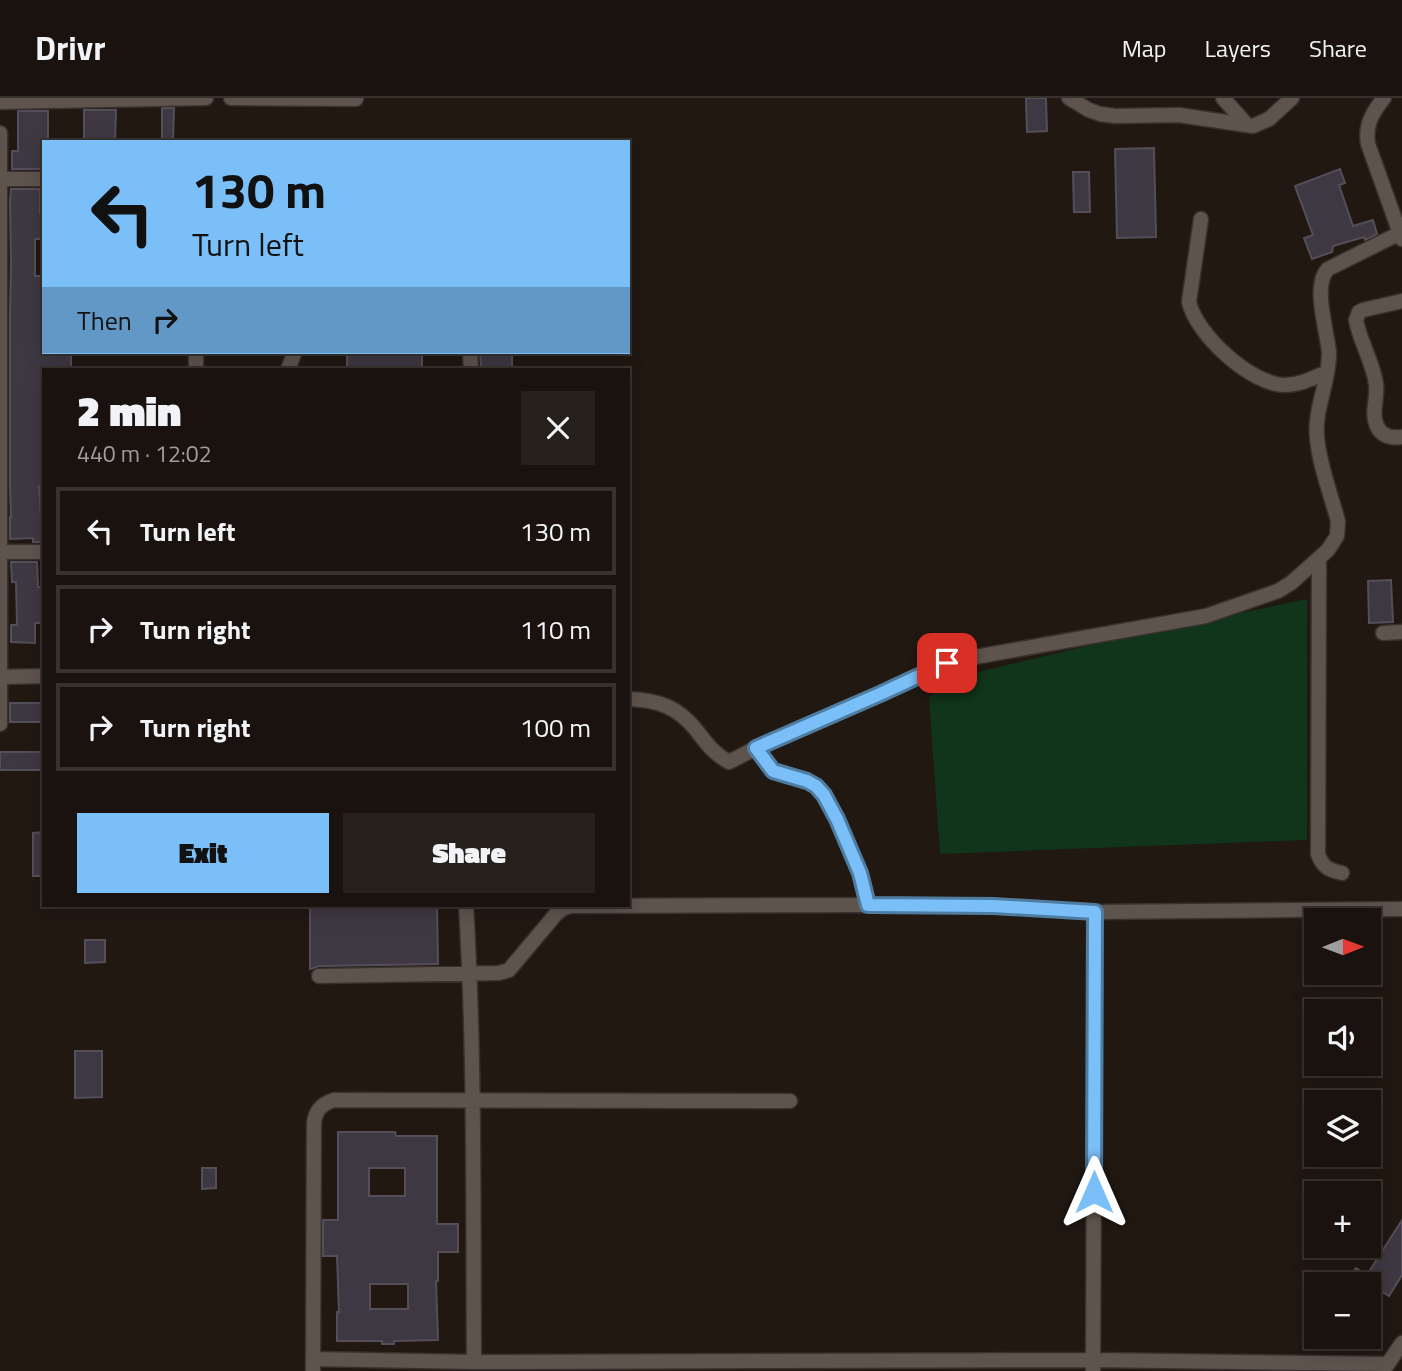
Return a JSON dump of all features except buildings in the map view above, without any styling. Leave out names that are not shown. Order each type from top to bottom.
[{"type":"street","points":[[0,102],[206,98]]},
{"type":"street","points":[[232,98],[356,99]]},
{"type":"street","points":[[1069,98],[1100,114],[1179,115],[1247,125],[1269,119],[1292,98]]},
{"type":"street","points":[[1223,98],[1247,125]]},
{"type":"street","points":[[630,699],[656,702],[681,714],[715,753],[729,762],[947,663],[1206,616],[1278,591],[1292,583],[1333,543],[1338,529],[1317,435],[1318,412],[1329,352],[1321,292],[1324,272],[1401,236],[1368,144],[1367,129],[1371,115],[1384,98]]},
{"type":"street","points":[[0,133],[0,724]]},
{"type":"street","points":[[0,179],[42,179]]},
{"type":"street","points":[[1201,219],[1189,302],[1196,321],[1209,337],[1244,370],[1257,378],[1274,383],[1293,384],[1327,372]]},
{"type":"street","points":[[1402,301],[1363,310],[1359,312],[1356,320],[1376,382],[1374,418],[1377,428],[1388,437],[1402,437]]},
{"type":"street","points":[[1,552],[42,552]]},
{"type":"street","points":[[1319,558],[1318,854],[1329,870],[1342,873]]},
{"type":"street","points":[[1383,633],[1402,632]]},
{"type":"street","points":[[1,677],[42,676]]},
{"type":"street","points":[[756,748],[773,771],[807,781],[824,795],[860,873],[868,905]]},
{"type":"street","points":[[630,906],[993,906],[1095,912],[1402,909]]},
{"type":"street","points":[[466,907],[473,1101],[474,1362]]},
{"type":"street","points":[[319,976],[470,975],[509,970],[562,907]]},
{"type":"street","points":[[1093,1365],[1095,912]]},
{"type":"street","points":[[790,1101],[334,1100],[321,1105],[314,1125],[313,1365],[474,1362],[1385,1368],[1402,1343]]},
{"type":"green space","points":[[1307,599],[1307,840],[940,854],[929,696],[982,671]]},
{"type":"route","points":[[947,663],[756,748],[773,771],[799,777],[816,786],[824,795],[860,873],[868,905],[993,906],[1095,912],[1094,1192]]}]
